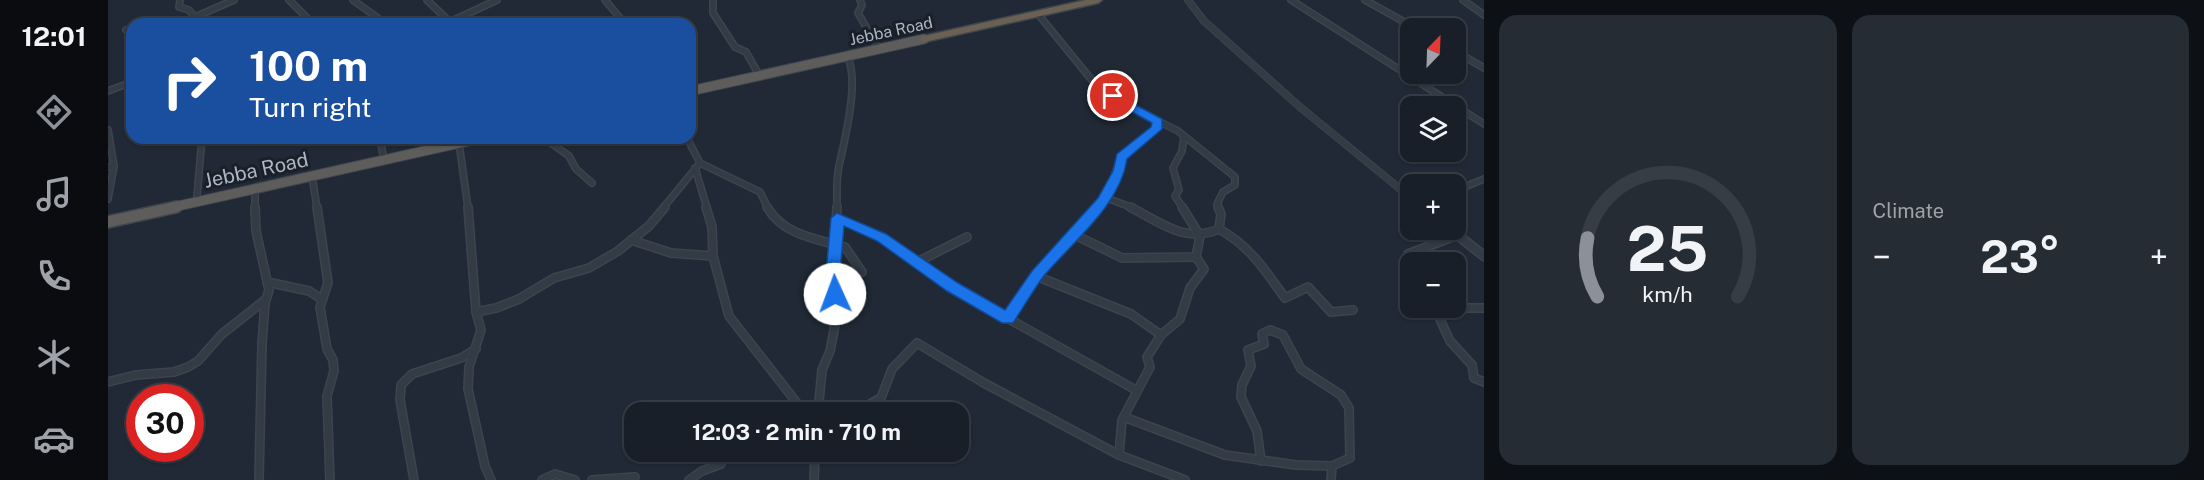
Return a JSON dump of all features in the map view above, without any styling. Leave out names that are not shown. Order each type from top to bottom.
[{"type":"highway","name":"Jebba Road","points":[[696,88],[877,46],[923,38],[1063,0]]},
{"type":"highway","name":"Jebba Road","points":[[696,88],[1098,0]]},
{"type":"highway","name":"Jebba Road","points":[[108,217],[437,144]]},
{"type":"highway","name":"Jebba Road","points":[[108,222],[312,176],[439,144]]},
{"type":"street","points":[[180,0],[179,6],[189,10],[195,17],[234,0]]},
{"type":"street","points":[[289,0],[305,18]]},
{"type":"street","points":[[353,0],[378,18]]},
{"type":"street","points":[[427,0],[444,18]]},
{"type":"street","points":[[459,18],[497,0]]},
{"type":"street","points":[[605,0],[621,18]]},
{"type":"street","points":[[713,0],[713,13],[735,47],[746,52],[758,73]]},
{"type":"street","points":[[860,0],[862,5],[858,13],[877,46]]},
{"type":"street","points":[[1188,0],[1204,21],[1300,107],[1400,189]]},
{"type":"street","points":[[1291,0],[1484,124]]},
{"type":"street","points":[[1365,0],[1400,20]]},
{"type":"street","points":[[1463,0],[1484,15]]},
{"type":"street","points":[[1038,14],[1095,84],[1184,137],[1235,177],[1235,185],[1223,192],[1217,204],[1221,214],[1219,229]]},
{"type":"street","points":[[819,402],[822,370],[831,351],[837,322],[833,273],[839,167],[845,148],[846,124],[854,81],[853,67],[847,56]]},
{"type":"street","points":[[1466,57],[1484,68]]},
{"type":"street","points":[[108,91],[126,84]]},
{"type":"street","points":[[1007,319],[1036,276],[1075,235],[1104,197],[1119,171],[1121,157],[1156,129],[1158,121]]},
{"type":"street","points":[[108,130],[111,166],[108,199]]},
{"type":"street","points":[[1119,455],[1118,437],[1127,400],[1150,367],[1147,357],[1161,335],[1180,319],[1190,288],[1204,269],[1196,256],[1200,236],[1175,195],[1179,190],[1173,168],[1182,151],[1184,137]]},
{"type":"street","points":[[197,196],[201,144]]},
{"type":"street","points":[[381,144],[383,156]]},
{"type":"street","points":[[456,144],[468,208],[476,312],[482,330],[469,366],[468,389],[485,465],[491,480]]},
{"type":"street","points":[[552,144],[569,156],[576,169],[592,183]]},
{"type":"street","points":[[689,144],[698,165],[712,227],[713,256],[729,316],[796,402]]},
{"type":"street","points":[[476,312],[496,308],[519,299],[554,278],[589,268],[631,240],[663,211],[698,165]]},
{"type":"street","points":[[698,165],[760,192],[769,210],[782,226],[799,234],[836,243],[848,250],[862,272]]},
{"type":"street","points":[[312,176],[328,283],[320,298],[327,349],[333,360],[334,371],[327,396],[330,480]]},
{"type":"street","points":[[1466,186],[1484,179]]},
{"type":"street","points":[[255,189],[256,231],[269,290],[266,299],[259,480]]},
{"type":"street","points":[[1104,197],[1122,201],[1168,227],[1200,236],[1219,229],[1240,241],[1255,256],[1285,298],[1308,287],[1332,312],[1353,310]]},
{"type":"street","points":[[837,218],[882,237],[952,287],[1134,389]]},
{"type":"street","points":[[1075,235],[1122,258],[1196,256]]},
{"type":"street","points":[[917,262],[967,237]]},
{"type":"street","points":[[631,240],[644,248],[666,249],[680,255],[713,256]]},
{"type":"street","points":[[1412,252],[1438,240]]},
{"type":"street","points":[[1465,240],[1484,255]]},
{"type":"street","points":[[1036,276],[1131,314],[1161,335]]},
{"type":"street","points":[[267,282],[309,291],[320,298]]},
{"type":"street","points":[[108,382],[136,375],[174,372],[198,362],[222,334],[266,299]]},
{"type":"street","points":[[1466,309],[1482,310],[1484,308]]},
{"type":"street","points":[[1439,318],[1450,341],[1472,365],[1474,378],[1484,382]]},
{"type":"street","points":[[1124,417],[1225,455],[1261,460],[1332,466],[1350,458],[1349,408],[1341,395],[1301,369],[1283,335],[1270,330],[1262,334],[1264,344],[1248,350],[1251,366],[1239,388],[1243,410],[1256,429],[1261,460]]},
{"type":"street","points":[[874,402],[881,398],[892,369],[917,343],[984,383],[1119,455],[1185,480]]},
{"type":"street","points":[[414,480],[406,425],[401,414],[399,394],[403,382],[410,375],[463,358],[477,348]]},
{"type":"street","points":[[814,480],[815,462]]},
{"type":"street","points":[[689,480],[702,471],[721,464]]},
{"type":"street","points":[[1331,480],[1332,466]]},
{"type":"street","points":[[542,480],[555,474],[575,480]]},
{"type":"street","points":[[592,480],[635,477]]},
{"type":"route","points":[[835,294],[833,273],[837,218],[846,224],[882,237],[952,287],[1007,319],[1037,275],[1075,235],[1102,201],[1119,171],[1121,157],[1156,129],[1158,121],[1113,96]]}]
